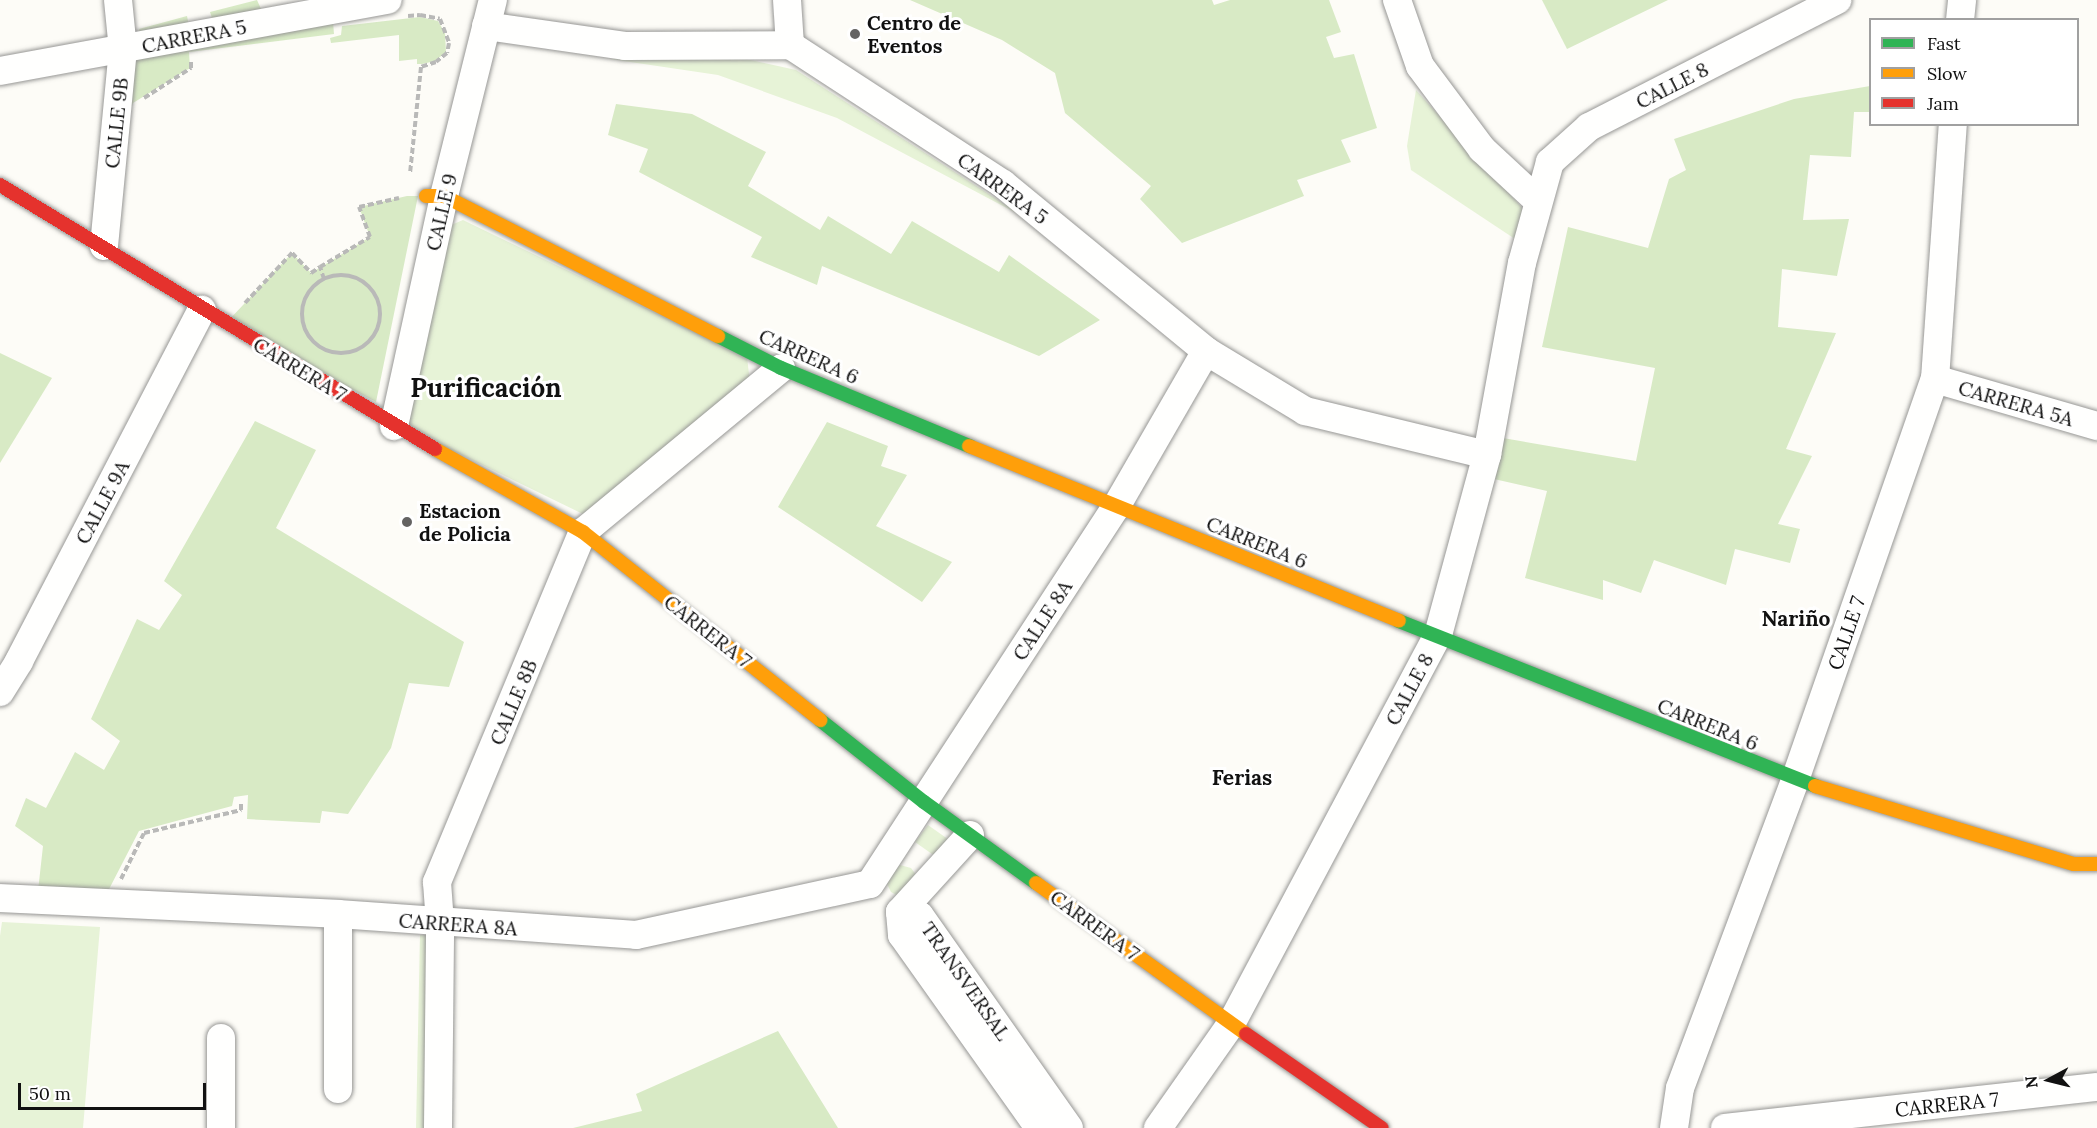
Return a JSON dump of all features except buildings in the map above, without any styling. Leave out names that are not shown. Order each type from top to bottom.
[{"type":"street","name":"CALLE 9B","points":[[104,246],[123,50],[118,0]]},
{"type":"street","points":[[485,9],[625,46],[790,45],[787,0]]},
{"type":"street","points":[[1397,0],[1420,66],[1482,149],[1538,201]]},
{"type":"street","name":"CALLE 8","points":[[1158,1128],[1232,1024],[1438,635],[1487,455],[1522,263],[1550,162],[1589,127],[1838,0]]},
{"type":"street","points":[[1960,18],[1962,0]]},
{"type":"street","name":"CARRERA 5","points":[[0,71],[392,9]]},
{"type":"street","name":"CALLE 9","points":[[387,421],[426,196],[485,9]]},
{"type":"street","name":"CARRERA 5","points":[[790,45],[1003,184],[1206,351],[1305,411],[1487,455]]},
{"type":"street","name":"CALLE 7","points":[[1674,1128],[1680,1088],[1795,780],[1935,380],[1953,126]]},
{"type":"street","name":"CARRERA 7","points":[[0,185],[104,246],[202,310],[387,421],[583,532],[924,802],[1232,1024],[1382,1128]]},
{"type":"street","name":"CARRERA 6","points":[[426,196],[781,368],[1116,507],[1795,780],[2074,864],[2097,864]]},
{"type":"street","name":"CALLE 9A","points":[[0,692],[9,657],[202,310]]},
{"type":"street","name":"CALLE 8A","points":[[870,884],[1116,507],[1206,351]]},
{"type":"street","name":"CALLE 8B","points":[[438,1128],[440,923],[437,882],[583,532],[781,368]]},
{"type":"street","name":"CARRERA 5A","points":[[1935,380],[2097,426]]},
{"type":"street","points":[[870,884],[900,912],[970,835]]},
{"type":"street","name":"CARRERA 8A","points":[[0,898],[338,914],[440,923],[636,935],[870,884]]},
{"type":"street","name":"TRANSVERSAL","points":[[1039,1128],[902,935],[900,912],[920,916],[1069,1128]]},
{"type":"street","points":[[338,914],[338,1089]]},
{"type":"street","points":[[221,1038],[221,1128]]},
{"type":"street","name":"CARRERA 7","points":[[1725,1128],[2097,1088]]},
{"type":"path","points":[[243,305],[292,253],[311,273],[370,237],[359,207],[426,196],[421,67],[436,62],[447,53],[449,43],[440,19],[392,9]]},
{"type":"path","points":[[134,104],[191,69],[191,55]]},
{"type":"path","points":[[320,267],[324,279]]},
{"type":"path","points":[[337,276],[350,277],[362,282],[378,302],[380,315],[374,333],[362,347],[351,352],[326,351],[316,344],[303,323],[306,297],[314,286],[324,279],[337,276]]},
{"type":"path","points":[[108,903],[144,833],[241,810],[241,804]]},
{"type":"green space","points":[[257,0],[261,9],[213,21],[210,12]]},
{"type":"green space","points":[[910,0],[1212,0],[1214,5],[1230,0],[1329,0],[1341,32],[1326,37],[1334,58],[1354,54],[1377,128],[1341,140],[1351,162],[1297,180],[1304,196],[1182,243],[1140,199],[1151,186],[1065,113],[1055,73],[1002,40]]},
{"type":"green space","points":[[1542,0],[1668,0],[1567,49]]},
{"type":"green space","points":[[187,16],[189,26],[141,38],[139,29]]},
{"type":"green space","points":[[420,17],[438,21],[445,33],[446,52],[435,61],[417,64],[417,59],[399,61],[399,35],[331,43],[330,38],[341,35],[342,26]]},
{"type":"green space","points":[[333,22],[334,34],[189,52],[190,68],[133,103],[132,106],[120,105],[125,54]]},
{"type":"green space","points":[[724,54],[796,70],[1031,221],[837,118],[718,75],[610,59]]},
{"type":"green space","points":[[1869,86],[1869,112],[1854,112],[1851,157],[1810,155],[1803,220],[1849,219],[1837,276],[1782,269],[1778,327],[1836,333],[1786,449],[1812,456],[1778,524],[1800,529],[1790,563],[1735,549],[1726,585],[1654,560],[1641,593],[1603,580],[1603,600],[1525,578],[1547,491],[1494,479],[1503,438],[1636,461],[1655,368],[1542,347],[1568,227],[1648,248],[1669,179],[1686,170],[1674,139],[1794,99]]},
{"type":"green space","points":[[1416,90],[1525,211],[1515,239],[1411,170],[1407,146]]},
{"type":"green space","points":[[616,104],[692,114],[766,152],[748,186],[820,230],[828,216],[891,254],[912,221],[999,272],[1009,255],[1100,320],[1039,356],[822,266],[817,285],[751,257],[762,237],[639,172],[648,149],[608,135]]},
{"type":"green space","points":[[407,196],[418,196],[376,402],[227,322],[292,253],[311,273],[370,237],[359,207]]},
{"type":"green space","points":[[463,220],[747,357],[750,383],[589,517],[411,430],[404,409],[444,228]]},
{"type":"green space","points":[[0,353],[52,378],[0,463]]},
{"type":"green space","points":[[255,421],[316,450],[276,528],[464,642],[449,687],[409,683],[391,748],[348,814],[322,811],[320,823],[247,819],[248,795],[234,797],[232,806],[139,831],[106,895],[38,891],[43,846],[15,826],[26,798],[46,808],[75,752],[104,770],[120,741],[91,719],[137,619],[159,630],[182,595],[164,581]]},
{"type":"green space","points":[[827,422],[888,446],[881,466],[907,475],[876,526],[952,562],[922,602],[778,507]]},
{"type":"green space","points":[[928,825],[952,842],[939,859],[915,842]]},
{"type":"green space","points":[[900,865],[911,868],[917,876],[900,897],[891,892],[887,884],[895,867]]},
{"type":"green space","points":[[2,922],[100,927],[83,1128],[0,1128],[0,936]]},
{"type":"green space","points":[[420,935],[430,935],[426,1128],[416,1128]]},
{"type":"green space","points":[[778,1031],[838,1128],[573,1128],[642,1111],[636,1094]]},
{"type":"traffic: fast","points":[[718,336],[781,368],[969,446]]},
{"type":"traffic: fast","points":[[1399,621],[1815,786]]},
{"type":"traffic: fast","points":[[820,720],[924,802],[1036,883]]},
{"type":"traffic: slow","points":[[426,196],[444,196],[718,336]]},
{"type":"traffic: slow","points":[[969,446],[1399,621]]},
{"type":"traffic: slow","points":[[435,449],[583,532],[820,720]]},
{"type":"traffic: slow","points":[[1815,786],[2074,864],[2097,864]]},
{"type":"traffic: slow","points":[[1036,883],[1246,1034]]},
{"type":"traffic: jam","points":[[0,185],[435,449]]},
{"type":"traffic: jam","points":[[1246,1034],[1382,1128]]},
{"type":"place","name":"Centro de Eventos","points":[[855,34]]},
{"type":"place","name":"Estacion de Policia","points":[[407,522]]},
{"type":"district","name":"Purificación","points":[[486,388]]},
{"type":"district","name":"Nariño","points":[[1796,619]]},
{"type":"district","name":"Ferias","points":[[1242,778]]}]
